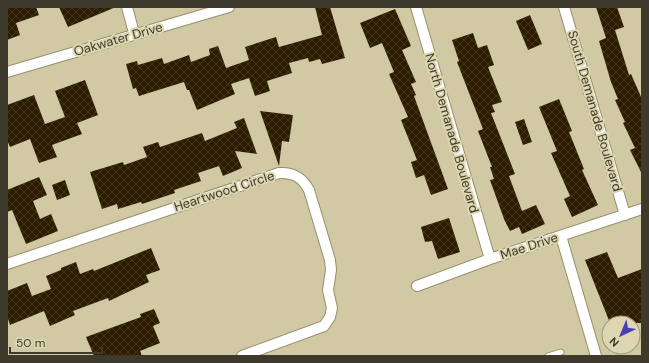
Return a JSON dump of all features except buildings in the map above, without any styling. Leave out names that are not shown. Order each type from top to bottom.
[{"type":"street","points":[[127,7],[134,33]]},
{"type":"street","name":"Oakwater Drive","points":[[7,72],[134,33],[229,7]]},
{"type":"street","name":"North Demanade Boulevard","points":[[416,7],[490,259]]},
{"type":"street","name":"South Demanade Boulevard","points":[[564,7],[625,215]]},
{"type":"street","name":"Heartwood Circle","points":[[7,264],[278,173],[288,172],[297,175],[303,180],[309,190],[330,260],[331,270],[328,290],[332,302],[330,317],[320,329],[242,356]]},
{"type":"street","name":"Mae Drive","points":[[417,286],[490,259],[642,209]]},
{"type":"street","points":[[561,236],[596,356]]},
{"type":"lane","points":[[548,356],[561,352]]}]
